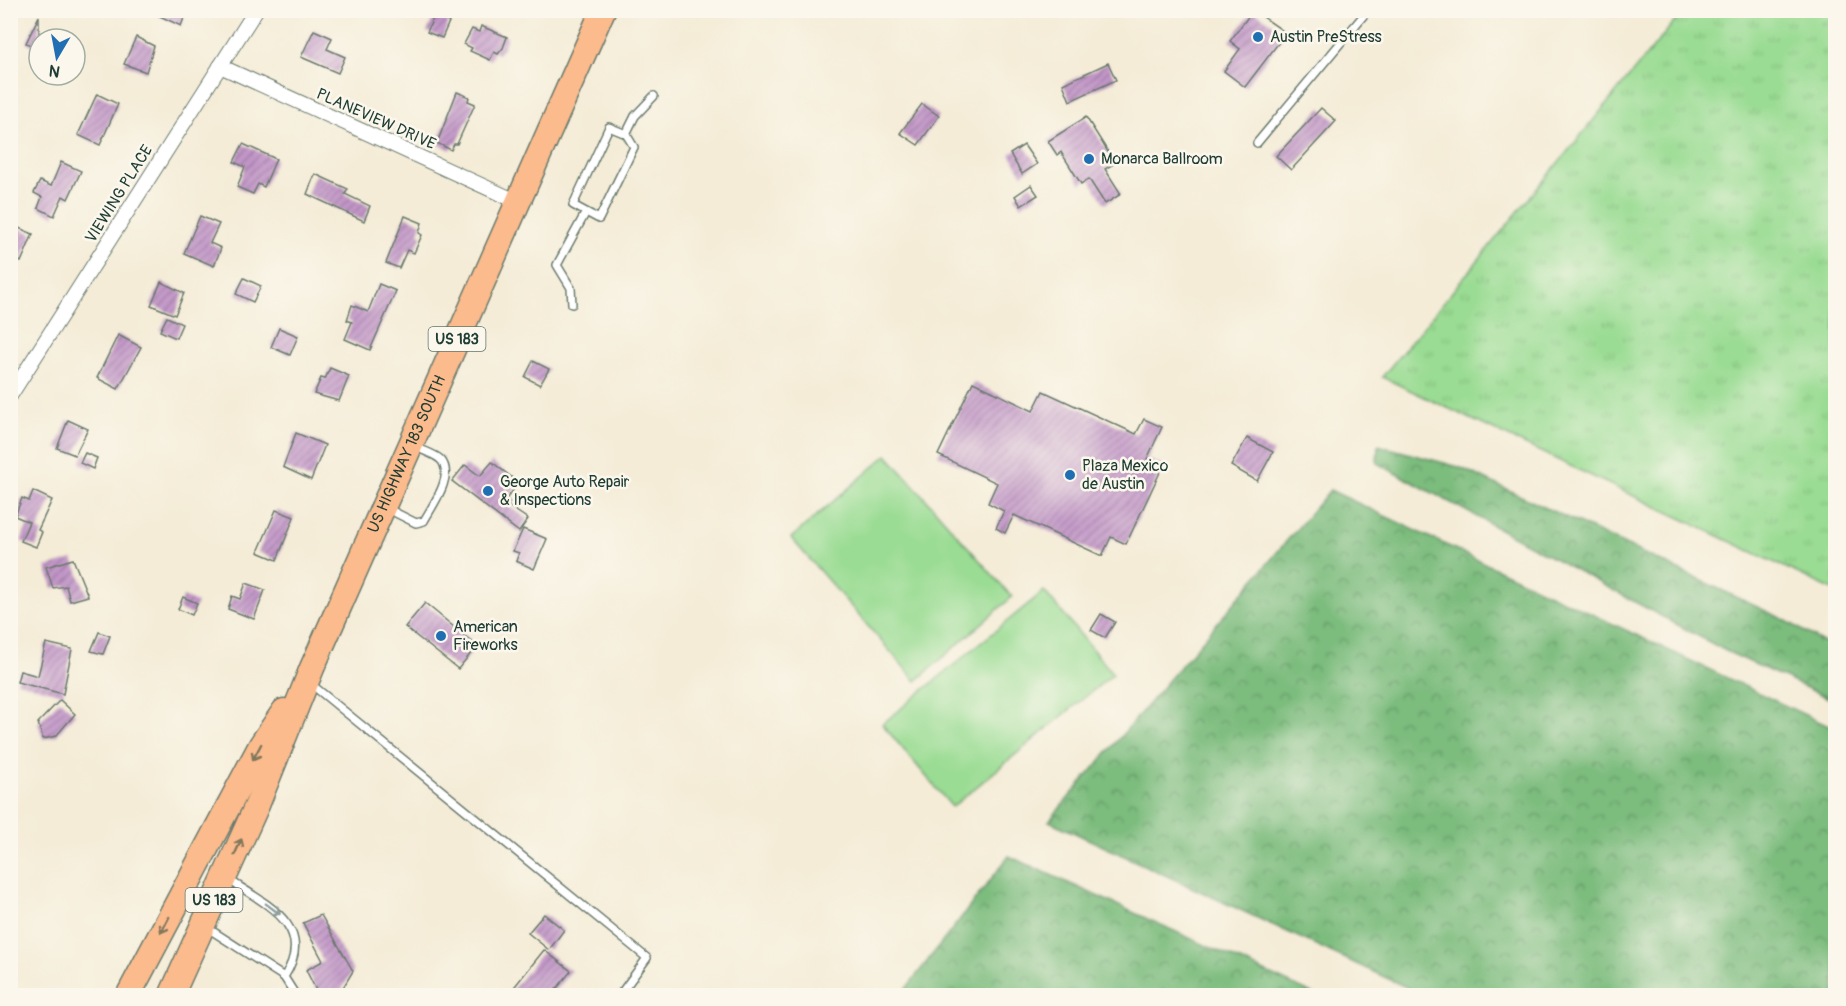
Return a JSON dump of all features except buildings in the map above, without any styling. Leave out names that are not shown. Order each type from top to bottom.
[{"type":"highway","name":"US HIGHWAY 183 SOUTH","points":[[171,996],[257,805],[309,674],[603,10]]},
{"type":"highway","name":"US HIGHWAY 183 SOUTH","points":[[128,996],[261,745],[309,674]]},
{"type":"street","name":"VIEWING PLACE","points":[[10,396],[256,10]]},
{"type":"street","name":"PLANEVIEW DRIVE","points":[[220,66],[518,202]]},
{"type":"lane","points":[[1257,143],[1368,10]]},
{"type":"lane","points":[[626,134],[635,116],[654,96]]},
{"type":"lane","points":[[609,127],[626,134],[634,147],[599,219],[586,212],[573,205],[609,127]]},
{"type":"lane","points":[[572,304],[571,288],[557,265],[586,212]]},
{"type":"lane","points":[[383,507],[416,523],[424,521],[446,479],[446,468],[440,459],[411,444]]},
{"type":"lane","points":[[309,674],[646,958],[619,996]]},
{"type":"lane","points":[[225,877],[278,912],[286,921],[296,948],[293,963],[284,977]]},
{"type":"lane","points":[[203,925],[284,977],[296,996]]},
{"type":"green space","points":[[1684,10],[1835,11],[1835,591],[1382,377]]},
{"type":"green space","points":[[1378,445],[1459,467],[1783,619],[1835,649],[1835,701],[1726,651],[1377,463]]},
{"type":"green space","points":[[887,455],[1012,597],[916,681],[791,538]]},
{"type":"green space","points":[[1330,490],[1835,729],[1835,995],[1423,995],[1049,821]]},
{"type":"green space","points":[[1044,591],[1113,674],[952,807],[882,724]]},
{"type":"green space","points":[[1009,856],[1315,995],[901,995]]},
{"type":"place","name":"Austin PreStress","points":[[1258,37]]},
{"type":"place","name":"Monarca Ballroom","points":[[1089,159]]},
{"type":"place","name":"Plaza Mexico de Austin","points":[[1070,475]]},
{"type":"place","name":"George Auto Repair & Inspections","points":[[488,491]]},
{"type":"place","name":"American Fireworks","points":[[441,636]]}]
